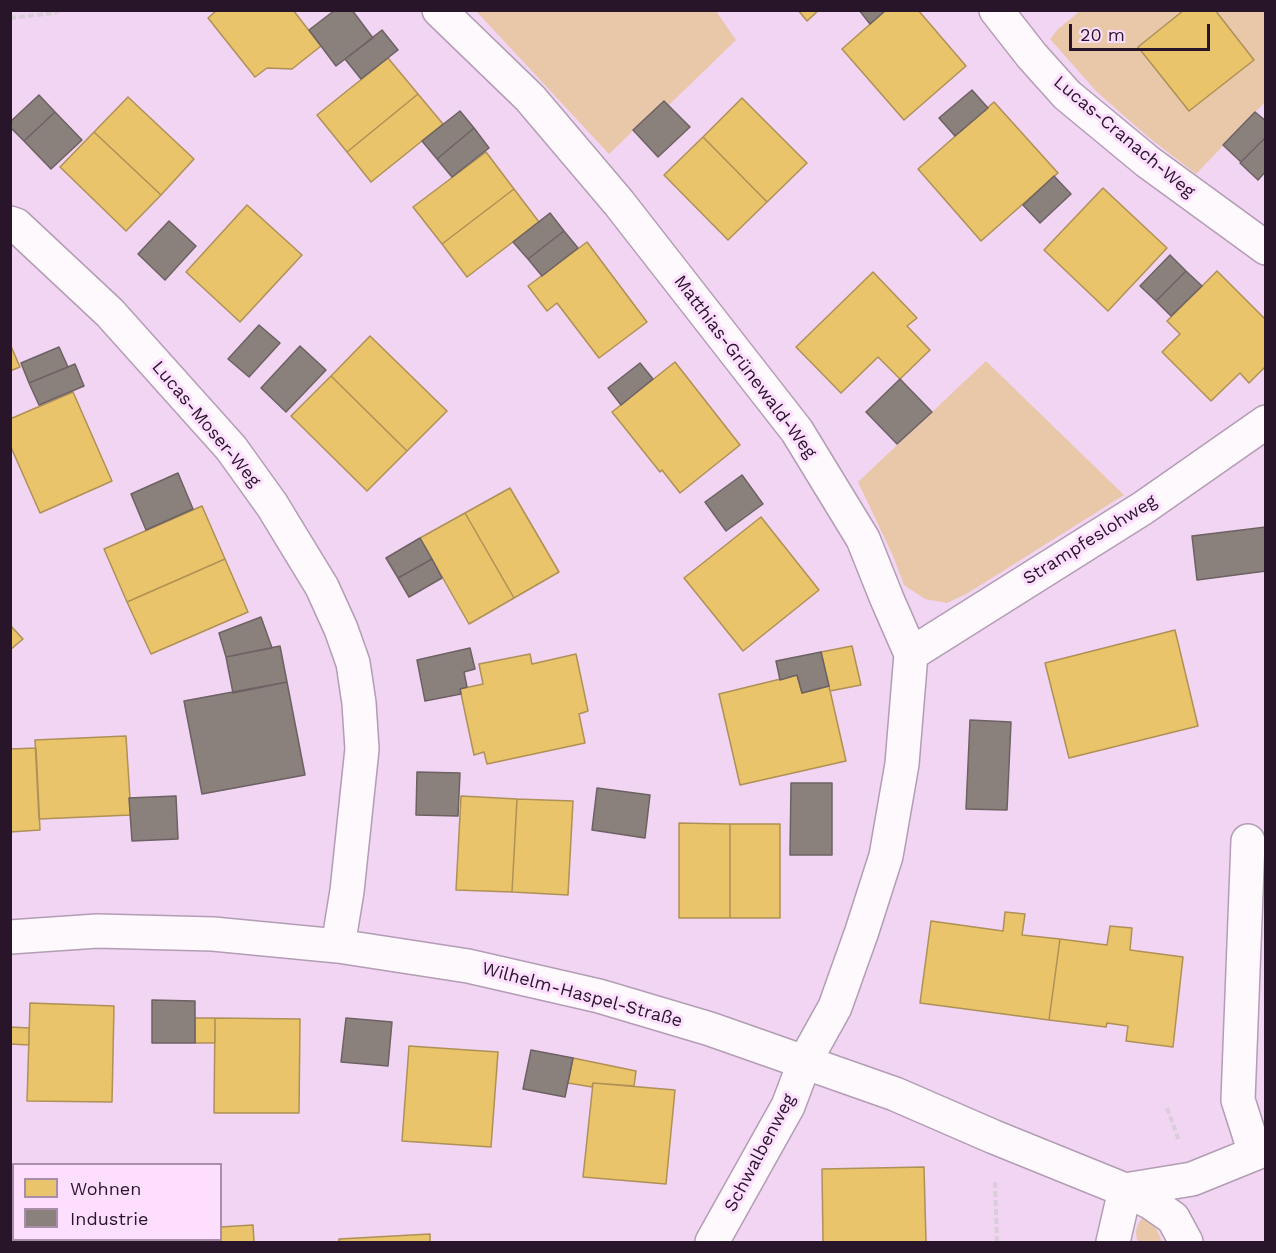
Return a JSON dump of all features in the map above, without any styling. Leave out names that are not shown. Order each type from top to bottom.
[{"type":"street","name":"Matthias-Grünewald-Weg","points":[[439,10],[530,98],[619,202],[797,431],[863,539],[886,600],[911,654],[902,764],[886,855],[835,1007],[805,1061]]},
{"type":"street","name":"Lucas-Cranach-Weg","points":[[996,10],[1032,56],[1067,95],[1148,162],[1266,248]]},
{"type":"street","name":"Lucas-Moser-Weg","points":[[10,223],[16,225],[110,313],[231,448],[273,505],[322,587],[353,663],[359,703],[362,749],[347,891],[338,946]]},
{"type":"street","name":"Strampfeslohweg","points":[[911,654],[1143,508],[1266,422]]},
{"type":"street","points":[[1113,1242],[1125,1190],[1192,1179],[1261,1151],[1238,1100],[1248,841]]},
{"type":"street","name":"Wilhelm-Haspel-Straße","points":[[10,937],[97,931],[213,934],[338,946],[468,966],[599,996],[710,1029],[895,1094],[1125,1190],[1150,1202],[1173,1218],[1186,1242]]},
{"type":"street","name":"Schwalbenweg","points":[[712,1242],[788,1106],[805,1061]]},
{"type":"path","points":[[10,18],[55,13],[60,10]]},
{"type":"path","points":[[994,1137],[997,1242]]},
{"type":"shaded area","points":[[476,11],[716,11],[736,40],[669,105],[664,101],[609,154]]},
{"type":"shaded area","points":[[1080,11],[1265,11],[1265,102],[1196,174],[1147,136],[1097,92],[1050,39],[1058,29]]},
{"type":"shaded area","points":[[986,361],[1124,495],[968,593],[947,603],[925,599],[904,585],[858,482]]},
{"type":"shaded area","points":[[1144,1216],[1153,1224],[1162,1242],[1138,1242],[1136,1229]]},
{"type":"building: Wohnen","points":[[217,10],[293,10],[321,46],[292,69],[267,68],[255,77],[208,18]]},
{"type":"building: Wohnen","points":[[798,10],[819,10],[807,21]]},
{"type":"building: Wohnen","points":[[886,10],[918,10],[966,66],[904,120],[842,49]]},
{"type":"building: Wohnen","points":[[1184,10],[1215,10],[1254,60],[1189,111],[1138,47]]},
{"type":"building: Wohnen","points":[[388,58],[418,94],[347,152],[317,115]]},
{"type":"building: Wohnen","points":[[418,94],[443,124],[371,182],[347,152]]},
{"type":"building: Wohnen","points":[[128,97],[194,159],[161,195],[94,132]]},
{"type":"building: Wohnen","points":[[742,98],[807,163],[767,202],[703,137]]},
{"type":"building: Wohnen","points":[[994,102],[1058,173],[981,241],[918,169]]},
{"type":"building: Wohnen","points":[[94,132],[161,195],[126,231],[60,167]]},
{"type":"building: Wohnen","points":[[703,137],[767,202],[728,240],[664,175]]},
{"type":"building: Wohnen","points":[[486,152],[514,189],[442,244],[413,207]]},
{"type":"building: Wohnen","points":[[1103,188],[1167,248],[1108,311],[1044,250]]},
{"type":"building: Wohnen","points":[[514,189],[539,222],[467,277],[442,244]]},
{"type":"building: Wohnen","points":[[247,205],[302,255],[240,322],[186,272]]},
{"type":"building: Wohnen","points":[[587,242],[647,322],[599,358],[557,303],[547,311],[528,286]]},
{"type":"building: Wohnen","points":[[1217,271],[1266,320],[1266,366],[1249,383],[1240,373],[1211,401],[1162,352],[1180,334],[1167,321]]},
{"type":"building: Wohnen","points":[[873,272],[917,318],[907,326],[930,350],[900,379],[878,357],[841,393],[796,347]]},
{"type":"building: Wohnen","points":[[370,336],[447,411],[407,451],[331,376]]},
{"type":"building: Wohnen","points":[[10,344],[20,367],[10,371]]},
{"type":"building: Wohnen","points":[[675,362],[740,445],[680,493],[662,470],[660,472],[612,412]]},
{"type":"building: Wohnen","points":[[331,376],[407,451],[367,491],[291,416]]},
{"type":"building: Wohnen","points":[[73,392],[112,481],[40,513],[10,445],[10,419]]},
{"type":"building: Wohnen","points":[[510,488],[559,572],[514,598],[465,513]]},
{"type":"building: Wohnen","points":[[202,506],[225,559],[127,602],[104,549]]},
{"type":"building: Wohnen","points":[[465,513],[514,598],[469,624],[420,538]]},
{"type":"building: Wohnen","points":[[761,517],[819,590],[743,651],[684,578]]},
{"type":"building: Wohnen","points":[[225,559],[248,612],[151,654],[127,602]]},
{"type":"building: Wohnen","points":[[10,625],[23,639],[10,650]]},
{"type":"building: Wohnen","points":[[1175,630],[1198,726],[1069,758],[1045,663]]},
{"type":"building: Wohnen","points":[[852,646],[861,685],[830,691],[821,652]]},
{"type":"building: Wohnen","points":[[530,654],[532,664],[576,654],[588,711],[579,714],[585,743],[487,764],[484,752],[474,755],[460,689],[483,684],[479,664]]},
{"type":"building: Wohnen","points":[[797,675],[802,693],[829,686],[846,761],[740,785],[719,694]]},
{"type":"building: Wohnen","points":[[126,736],[131,815],[39,819],[35,740]]},
{"type":"building: Wohnen","points":[[36,748],[40,830],[10,832],[10,749]]},
{"type":"building: Wohnen","points":[[461,796],[517,799],[512,892],[456,890]]},
{"type":"building: Wohnen","points":[[517,799],[573,801],[568,895],[512,892]]},
{"type":"building: Wohnen","points":[[679,823],[730,824],[730,918],[679,918]]},
{"type":"building: Wohnen","points":[[730,824],[780,824],[780,918],[730,918]]},
{"type":"building: Wohnen","points":[[1005,912],[1025,914],[1022,935],[1060,939],[1049,1020],[920,1003],[931,921],[1003,931]]},
{"type":"building: Wohnen","points":[[1110,926],[1132,928],[1130,950],[1183,957],[1173,1047],[1126,1041],[1128,1026],[1107,1023],[1106,1027],[1049,1020],[1060,939],[1107,945]]},
{"type":"building: Wohnen","points":[[30,1003],[114,1006],[112,1102],[27,1101]]},
{"type":"building: Wohnen","points":[[195,1018],[215,1018],[215,1043],[195,1043]]},
{"type":"building: Wohnen","points":[[215,1018],[300,1019],[299,1113],[214,1113]]},
{"type":"building: Wohnen","points":[[10,1027],[29,1028],[29,1045],[10,1044]]},
{"type":"building: Wohnen","points":[[409,1046],[498,1052],[491,1147],[402,1141]]},
{"type":"building: Wohnen","points":[[573,1058],[636,1071],[634,1086],[593,1083],[592,1087],[568,1083]]},
{"type":"building: Wohnen","points":[[593,1083],[675,1090],[666,1184],[583,1177]]},
{"type":"building: Wohnen","points":[[924,1167],[926,1242],[823,1242],[822,1169]]},
{"type":"building: Wohnen","points":[[253,1225],[254,1242],[157,1242],[222,1241],[222,1227]]},
{"type":"building: Wohnen","points":[[10,1232],[12,1232],[12,1241],[73,1242],[10,1242]]},
{"type":"building: Wohnen","points":[[430,1234],[430,1242],[339,1242],[339,1239]]},
{"type":"building: Industrie","points":[[335,10],[352,10],[373,38],[336,66],[309,30]]},
{"type":"building: Industrie","points":[[859,10],[886,10],[870,24]]},
{"type":"building: Industrie","points":[[382,30],[398,50],[361,79],[345,59]]},
{"type":"building: Industrie","points":[[972,90],[988,108],[955,136],[939,118]]},
{"type":"building: Industrie","points":[[39,95],[55,112],[24,141],[10,127],[10,122]]},
{"type":"building: Industrie","points":[[664,101],[690,127],[658,157],[633,130]]},
{"type":"building: Industrie","points":[[460,111],[474,128],[437,159],[422,141]]},
{"type":"building: Industrie","points":[[55,112],[82,140],[51,169],[24,141]]},
{"type":"building: Industrie","points":[[1255,112],[1266,121],[1266,137],[1241,162],[1223,145]]},
{"type":"building: Industrie","points":[[474,128],[489,148],[452,177],[437,159]]},
{"type":"building: Industrie","points":[[1266,137],[1266,171],[1258,180],[1240,163]]},
{"type":"building: Industrie","points":[[1054,176],[1071,194],[1040,223],[1023,205]]},
{"type":"building: Industrie","points":[[550,213],[564,231],[528,259],[513,242]]},
{"type":"building: Industrie","points":[[169,221],[196,246],[165,280],[138,254]]},
{"type":"building: Industrie","points":[[564,231],[578,248],[542,276],[528,259]]},
{"type":"building: Industrie","points":[[1170,255],[1186,271],[1156,301],[1140,286]]},
{"type":"building: Industrie","points":[[1186,271],[1202,286],[1171,316],[1156,301]]},
{"type":"building: Industrie","points":[[259,325],[280,343],[249,377],[228,359]]},
{"type":"building: Industrie","points":[[300,346],[326,370],[286,412],[261,388]]},
{"type":"building: Industrie","points":[[59,347],[68,367],[29,383],[21,363]]},
{"type":"building: Industrie","points":[[640,363],[653,379],[621,405],[608,388]]},
{"type":"building: Industrie","points":[[75,364],[84,386],[39,405],[29,383]]},
{"type":"building: Industrie","points":[[900,379],[932,412],[897,444],[866,412]]},
{"type":"building: Industrie","points":[[178,473],[193,509],[146,530],[131,494]]},
{"type":"building: Industrie","points":[[742,475],[763,504],[726,531],[705,502]]},
{"type":"building: Industrie","points":[[1266,527],[1266,571],[1197,580],[1192,536]]},
{"type":"building: Industrie","points":[[420,538],[432,559],[398,578],[386,558]]},
{"type":"building: Industrie","points":[[432,559],[442,578],[409,597],[398,578]]},
{"type":"building: Industrie","points":[[261,617],[272,648],[226,657],[219,633]]},
{"type":"building: Industrie","points":[[280,646],[287,682],[233,693],[226,657]]},
{"type":"building: Industrie","points":[[470,648],[475,669],[464,672],[467,687],[460,689],[461,694],[425,701],[417,660]]},
{"type":"building: Industrie","points":[[821,652],[829,686],[802,693],[797,675],[780,680],[776,661]]},
{"type":"building: Industrie","points":[[287,682],[305,775],[202,794],[184,701]]},
{"type":"building: Industrie","points":[[970,720],[1011,722],[1007,810],[966,809]]},
{"type":"building: Industrie","points":[[417,772],[460,773],[458,816],[416,815]]},
{"type":"building: Industrie","points":[[791,783],[832,783],[832,855],[790,855]]},
{"type":"building: Industrie","points":[[597,788],[650,795],[645,838],[592,830]]},
{"type":"building: Industrie","points":[[176,796],[178,839],[132,841],[129,798]]},
{"type":"building: Industrie","points":[[152,1000],[195,1001],[195,1043],[152,1043]]},
{"type":"building: Industrie","points":[[346,1018],[392,1022],[388,1066],[341,1062]]},
{"type":"building: Industrie","points":[[531,1050],[573,1058],[565,1097],[523,1089]]}]
